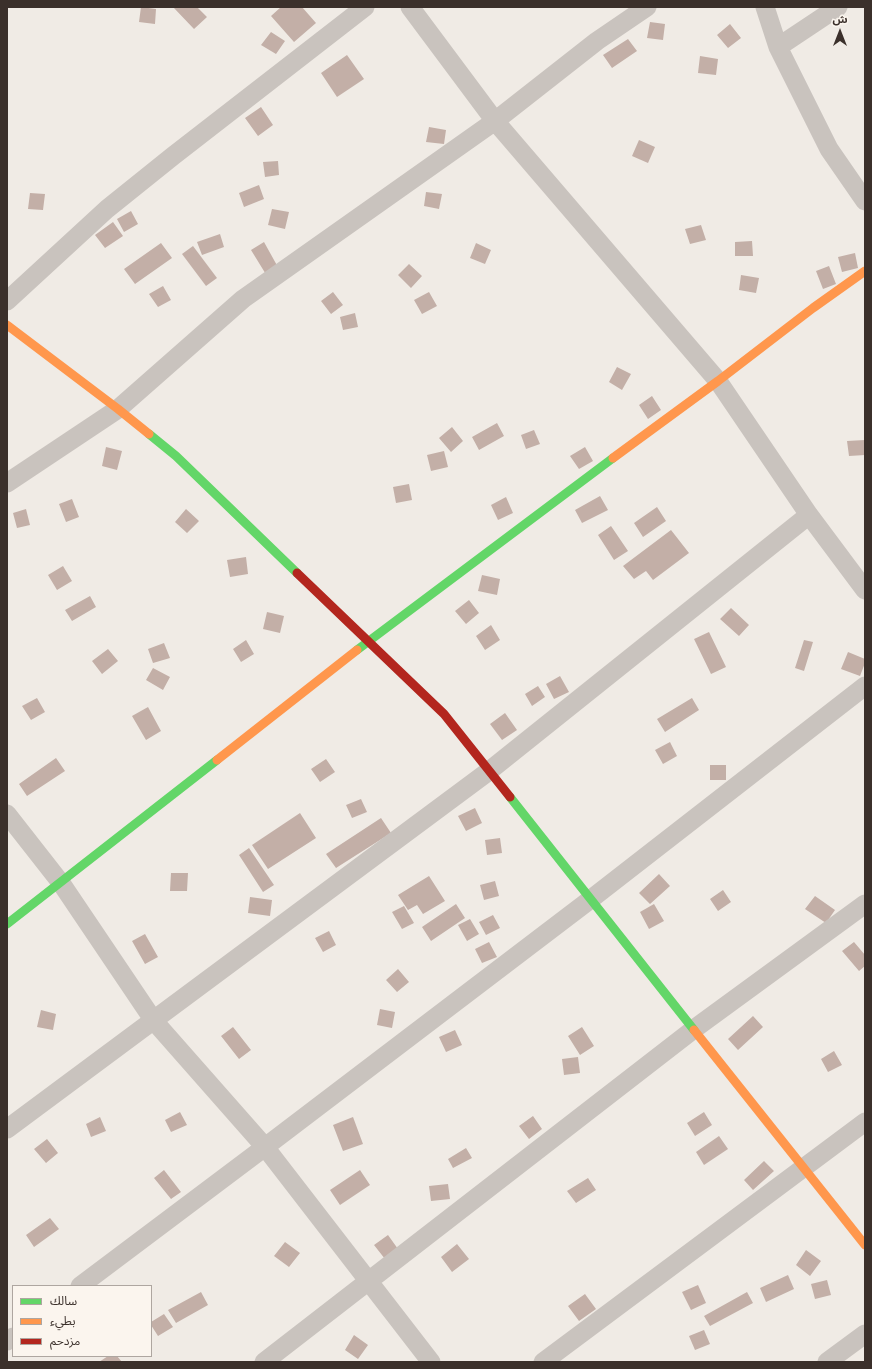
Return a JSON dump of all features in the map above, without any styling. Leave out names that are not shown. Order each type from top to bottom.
[{"type":"street","points":[[7,301],[107,209],[172,156],[365,7]]},
{"type":"street","points":[[410,7],[495,121],[718,382],[809,515],[865,590]]},
{"type":"street","points":[[7,483],[118,409],[244,299],[495,121],[597,41],[647,7]]},
{"type":"street","points":[[765,7],[778,47],[829,149],[865,201]]},
{"type":"street","points":[[778,47],[838,7]]},
{"type":"street","points":[[7,924],[368,642],[550,505],[718,382],[813,308],[865,271]]},
{"type":"street","points":[[7,325],[118,409],[176,456],[444,714],[865,1245]]},
{"type":"street","points":[[7,1129],[489,771],[809,515]]},
{"type":"street","points":[[81,1285],[266,1147],[591,899],[865,686]]},
{"type":"street","points":[[7,814],[61,883],[154,1021],[266,1147],[431,1362]]},
{"type":"street","points":[[264,1362],[694,1029],[865,904]]},
{"type":"street","points":[[544,1362],[865,1122]]},
{"type":"street","points":[[827,1362],[865,1334]]},
{"type":"building","points":[[141,7],[156,9],[155,24],[139,22]]},
{"type":"building","points":[[173,7],[197,7],[207,17],[194,29]]},
{"type":"building","points":[[281,7],[302,7],[316,23],[294,42],[271,16]]},
{"type":"building","points":[[650,22],[665,24],[663,40],[647,38]]},
{"type":"building","points":[[730,24],[741,38],[728,48],[717,35]]},
{"type":"building","points":[[271,32],[285,41],[276,54],[261,45]]},
{"type":"building","points":[[628,39],[637,51],[612,68],[603,55]]},
{"type":"building","points":[[347,55],[364,79],[337,97],[321,73]]},
{"type":"building","points":[[700,56],[718,59],[716,75],[698,73]]},
{"type":"building","points":[[261,107],[273,125],[258,136],[245,118]]},
{"type":"building","points":[[429,127],[446,130],[444,144],[426,142]]},
{"type":"building","points":[[639,140],[655,147],[648,163],[632,156]]},
{"type":"building","points":[[278,161],[279,175],[265,177],[263,162]]},
{"type":"building","points":[[259,185],[264,199],[244,207],[239,193]]},
{"type":"building","points":[[426,192],[442,194],[439,209],[424,206]]},
{"type":"building","points":[[30,193],[45,194],[43,210],[28,209]]},
{"type":"building","points":[[272,209],[289,212],[285,229],[268,225]]},
{"type":"building","points":[[131,211],[138,224],[124,232],[117,219]]},
{"type":"building","points":[[113,222],[123,236],[105,248],[95,235]]},
{"type":"building","points":[[701,225],[706,240],[690,244],[685,229]]},
{"type":"building","points":[[220,234],[224,247],[202,255],[197,242]]},
{"type":"building","points":[[752,241],[753,256],[735,256],[735,242]]},
{"type":"building","points":[[264,242],[279,269],[267,276],[251,250]]},
{"type":"building","points":[[161,243],[172,258],[135,284],[124,269]]},
{"type":"building","points":[[476,243],[491,250],[485,264],[470,258]]},
{"type":"building","points":[[193,246],[217,278],[206,286],[182,254]]},
{"type":"building","points":[[855,253],[858,268],[842,272],[838,257]]},
{"type":"building","points":[[409,264],[422,276],[411,288],[398,275]]},
{"type":"building","points":[[829,266],[836,284],[823,289],[816,271]]},
{"type":"building","points":[[741,275],[759,278],[756,293],[739,290]]},
{"type":"building","points":[[163,286],[171,300],[158,307],[149,294]]},
{"type":"building","points":[[333,292],[343,305],[331,314],[321,301]]},
{"type":"building","points":[[429,292],[437,306],[422,314],[414,300]]},
{"type":"building","points":[[355,313],[358,327],[343,330],[340,317]]},
{"type":"building","points":[[617,367],[631,374],[622,390],[609,382]]},
{"type":"building","points":[[652,396],[661,410],[648,419],[639,405]]},
{"type":"building","points":[[497,423],[504,436],[479,450],[472,437]]},
{"type":"building","points":[[452,427],[463,441],[451,452],[439,438]]},
{"type":"building","points":[[534,430],[540,444],[526,449],[521,435]]},
{"type":"building","points":[[865,440],[865,455],[849,456],[847,441]]},
{"type":"building","points":[[106,447],[122,451],[117,470],[102,466]]},
{"type":"building","points":[[585,447],[593,461],[579,469],[570,456]]},
{"type":"building","points":[[444,451],[448,467],[431,471],[427,455]]},
{"type":"building","points":[[409,484],[412,500],[396,503],[393,487]]},
{"type":"building","points":[[600,496],[608,510],[582,523],[575,510]]},
{"type":"building","points":[[506,497],[513,513],[498,520],[491,505]]},
{"type":"building","points":[[72,499],[79,517],[66,522],[59,504]]},
{"type":"building","points":[[657,507],[666,521],[643,537],[634,523]]},
{"type":"building","points":[[26,509],[30,525],[17,528],[13,513]]},
{"type":"building","points":[[186,509],[199,521],[187,533],[175,522]]},
{"type":"building","points":[[611,526],[628,551],[614,560],[598,535]]},
{"type":"building","points":[[671,530],[689,553],[653,580],[646,571],[634,579],[623,566]]},
{"type":"building","points":[[246,557],[248,574],[230,577],[227,560]]},
{"type":"building","points":[[63,566],[72,581],[57,590],[48,575]]},
{"type":"building","points":[[482,575],[500,579],[497,595],[478,591]]},
{"type":"building","points":[[90,596],[96,607],[72,621],[65,610]]},
{"type":"building","points":[[469,600],[479,613],[466,624],[455,611]]},
{"type":"building","points":[[731,608],[749,625],[739,636],[720,619]]},
{"type":"building","points":[[267,612],[284,616],[280,633],[263,629]]},
{"type":"building","points":[[491,625],[500,640],[485,650],[476,636]]},
{"type":"building","points":[[709,632],[726,667],[711,674],[694,639]]},
{"type":"building","points":[[246,640],[254,654],[241,662],[233,649]]},
{"type":"building","points":[[804,640],[813,642],[804,671],[795,668]]},
{"type":"building","points":[[164,643],[170,658],[153,663],[148,649]]},
{"type":"building","points":[[108,649],[118,661],[102,674],[92,661]]},
{"type":"building","points":[[848,652],[865,659],[860,676],[841,669]]},
{"type":"building","points":[[153,668],[170,677],[163,690],[146,680]]},
{"type":"building","points":[[560,676],[569,692],[554,699],[546,684]]},
{"type":"building","points":[[538,686],[545,697],[532,706],[525,694]]},
{"type":"building","points":[[37,698],[45,712],[31,720],[22,706]]},
{"type":"building","points":[[692,698],[699,710],[665,732],[657,719]]},
{"type":"building","points":[[148,707],[161,731],[146,740],[132,716]]},
{"type":"building","points":[[505,713],[517,730],[502,740],[490,724]]},
{"type":"building","points":[[670,742],[677,756],[663,764],[655,750]]},
{"type":"building","points":[[56,758],[65,771],[27,796],[19,784]]},
{"type":"building","points":[[326,759],[335,772],[320,782],[311,769]]},
{"type":"building","points":[[710,765],[726,765],[726,780],[710,780]]},
{"type":"building","points":[[361,799],[367,812],[352,818],[346,805]]},
{"type":"building","points":[[475,808],[482,823],[466,831],[458,816]]},
{"type":"building","points":[[300,813],[316,838],[268,869],[252,845]]},
{"type":"building","points":[[381,818],[391,833],[336,868],[326,854]]},
{"type":"building","points":[[500,838],[502,853],[487,855],[485,840]]},
{"type":"building","points":[[249,848],[274,885],[263,892],[239,855]]},
{"type":"building","points":[[171,873],[188,873],[187,891],[170,891]]},
{"type":"building","points":[[659,874],[670,886],[650,904],[639,893]]},
{"type":"building","points":[[429,876],[445,901],[423,914],[417,905],[408,910],[398,895]]},
{"type":"building","points":[[495,881],[499,896],[484,900],[480,885]]},
{"type":"building","points":[[723,890],[731,902],[718,911],[710,899]]},
{"type":"building","points":[[815,896],[835,910],[826,923],[805,909]]},
{"type":"building","points":[[250,897],[272,900],[270,916],[248,913]]},
{"type":"building","points":[[456,904],[465,918],[431,941],[422,927]]},
{"type":"building","points":[[654,904],[664,921],[649,929],[640,912]]},
{"type":"building","points":[[404,906],[414,923],[402,929],[392,912]]},
{"type":"building","points":[[493,915],[500,928],[486,935],[479,922]]},
{"type":"building","points":[[470,919],[479,934],[467,941],[458,925]]},
{"type":"building","points":[[329,931],[336,945],[323,952],[315,938]]},
{"type":"building","points":[[145,934],[158,957],[145,964],[132,941]]},
{"type":"building","points":[[489,942],[497,957],[482,963],[475,949]]},
{"type":"building","points":[[854,942],[865,955],[865,966],[859,971],[842,951]]},
{"type":"building","points":[[398,969],[409,982],[397,992],[386,980]]},
{"type":"building","points":[[380,1009],[395,1012],[392,1028],[377,1025]]},
{"type":"building","points":[[41,1010],[56,1014],[53,1030],[37,1027]]},
{"type":"building","points":[[753,1016],[763,1027],[738,1050],[728,1039]]},
{"type":"building","points":[[233,1027],[251,1050],[239,1059],[221,1036]]},
{"type":"building","points":[[582,1027],[594,1046],[580,1055],[568,1036]]},
{"type":"building","points":[[455,1030],[462,1045],[446,1052],[439,1037]]},
{"type":"building","points":[[834,1051],[842,1065],[828,1072],[821,1059]]},
{"type":"building","points":[[578,1057],[580,1073],[564,1075],[562,1059]]},
{"type":"building","points":[[180,1112],[187,1125],[171,1132],[165,1120]]},
{"type":"building","points":[[704,1112],[712,1125],[695,1136],[687,1123]]},
{"type":"building","points":[[533,1116],[542,1129],[529,1139],[519,1126]]},
{"type":"building","points":[[100,1117],[106,1131],[91,1137],[86,1124]]},
{"type":"building","points":[[353,1117],[363,1144],[343,1151],[333,1125]]},
{"type":"building","points":[[719,1136],[728,1149],[704,1165],[696,1152]]},
{"type":"building","points":[[47,1139],[58,1153],[46,1163],[34,1149]]},
{"type":"building","points":[[466,1148],[472,1158],[453,1168],[448,1159]]},
{"type":"building","points":[[764,1161],[774,1171],[753,1190],[744,1180]]},
{"type":"building","points":[[164,1170],[181,1192],[171,1199],[154,1178]]},
{"type":"building","points":[[360,1170],[370,1185],[340,1205],[330,1190]]},
{"type":"building","points":[[588,1178],[596,1190],[576,1203],[567,1191]]},
{"type":"building","points":[[448,1184],[450,1199],[431,1201],[429,1186]]},
{"type":"building","points":[[50,1218],[59,1229],[34,1247],[26,1235]]},
{"type":"building","points":[[388,1235],[398,1249],[385,1259],[374,1245]]},
{"type":"building","points":[[285,1242],[300,1253],[289,1267],[274,1256]]},
{"type":"building","points":[[457,1244],[469,1259],[452,1272],[441,1257]]},
{"type":"building","points":[[806,1250],[821,1261],[810,1276],[796,1265]]},
{"type":"building","points":[[788,1275],[794,1289],[766,1302],[760,1288]]},
{"type":"building","points":[[827,1280],[831,1295],[815,1299],[811,1284]]},
{"type":"building","points":[[698,1285],[706,1303],[691,1310],[682,1292]]},
{"type":"building","points":[[201,1292],[208,1305],[176,1323],[168,1310]]},
{"type":"building","points":[[747,1292],[753,1303],[710,1326],[704,1316]]},
{"type":"building","points":[[585,1294],[596,1309],[579,1321],[568,1306]]},
{"type":"building","points":[[164,1314],[173,1327],[158,1336],[152,1327],[152,1321]]},
{"type":"building","points":[[704,1330],[710,1344],[695,1350],[689,1336]]},
{"type":"building","points":[[354,1335],[368,1345],[358,1359],[345,1350]]},
{"type":"building","points":[[106,1357],[118,1357],[122,1362],[99,1362]]},
{"type":"traffic: fast","points":[[149,434],[176,456],[297,573]]},
{"type":"traffic: fast","points":[[357,650],[613,458]]},
{"type":"traffic: fast","points":[[7,924],[217,760]]},
{"type":"traffic: fast","points":[[510,797],[694,1030]]},
{"type":"traffic: slow","points":[[613,458],[718,381],[813,308],[865,271]]},
{"type":"traffic: slow","points":[[7,325],[149,434]]},
{"type":"traffic: slow","points":[[217,760],[357,650]]},
{"type":"traffic: slow","points":[[694,1030],[865,1245]]},
{"type":"traffic: jam","points":[[297,573],[444,714],[510,797]]}]
